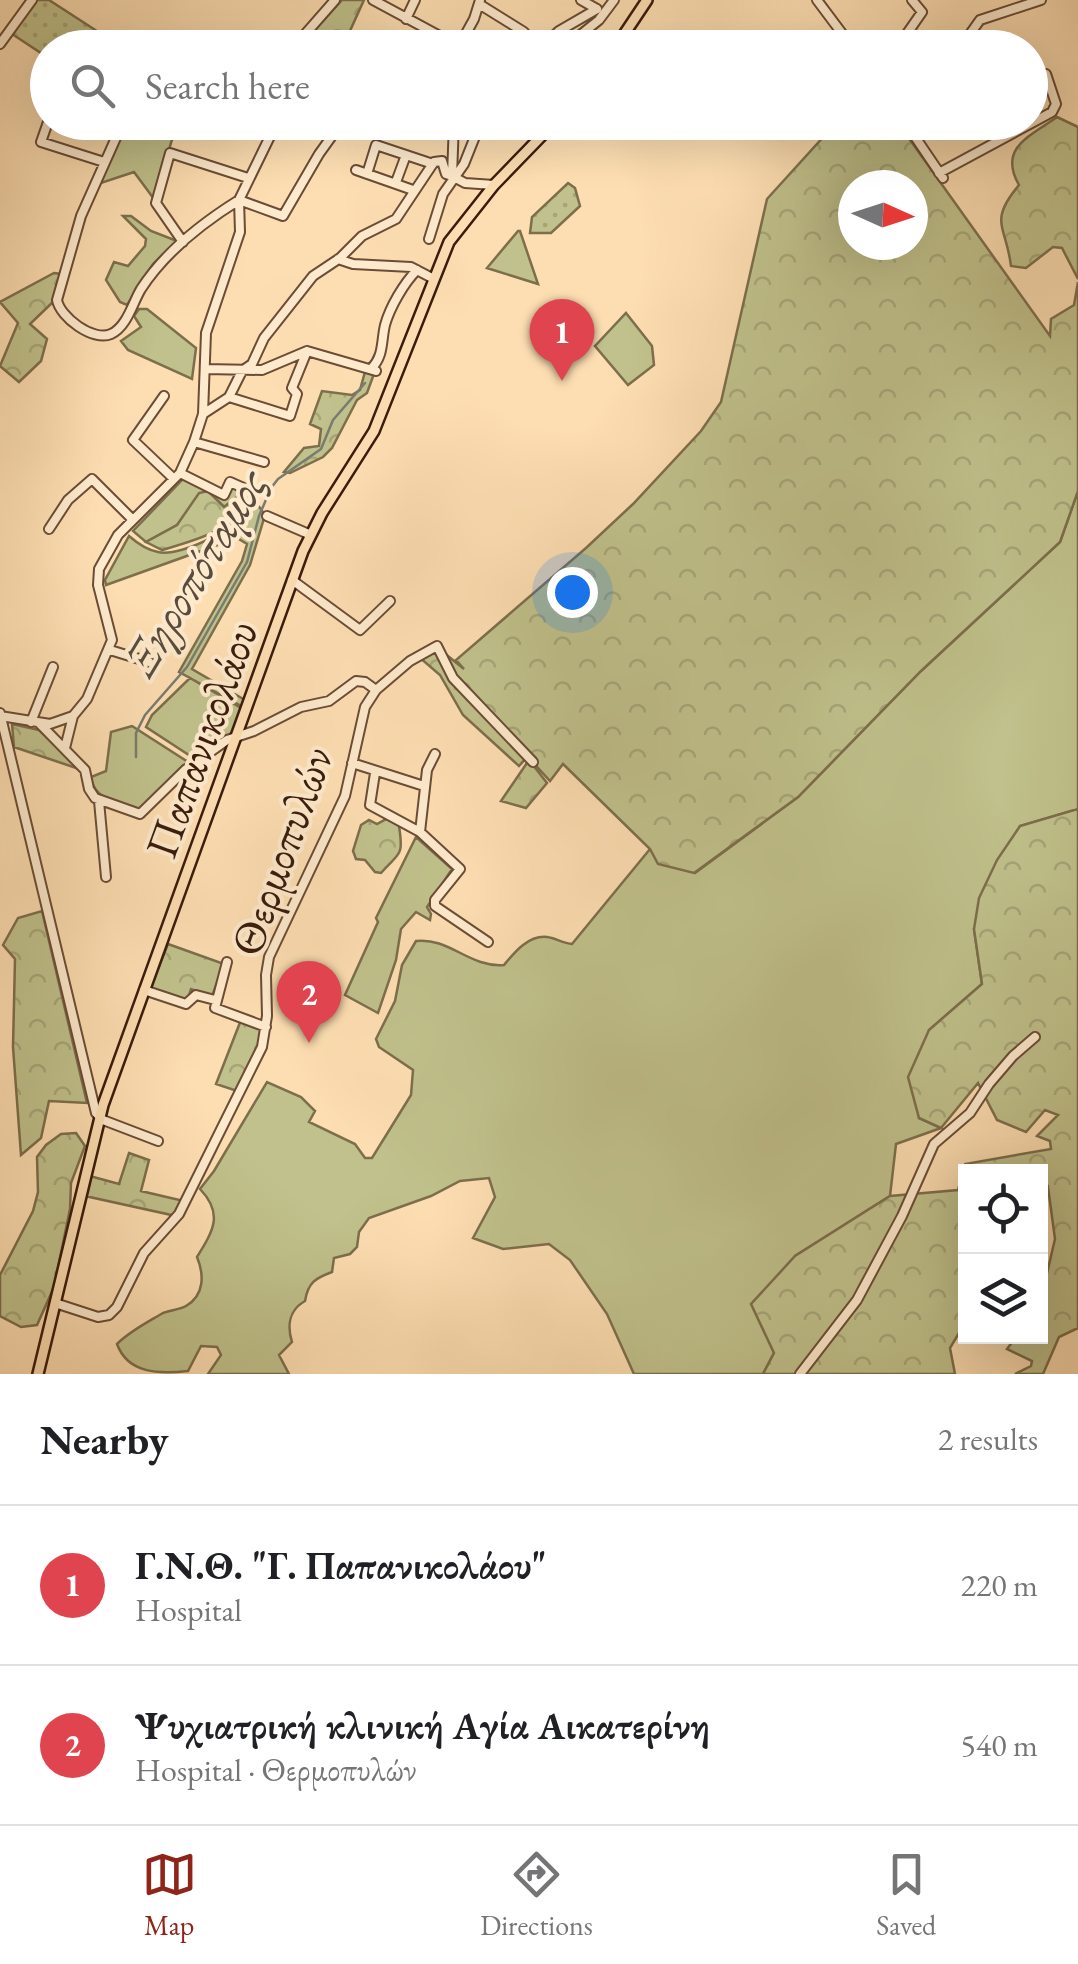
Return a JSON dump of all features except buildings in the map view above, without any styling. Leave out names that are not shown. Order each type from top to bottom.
[{"type":"main road","points":[[627,30],[647,0]]},
{"type":"main road","name":"Παπανικολάου","points":[[38,1374],[99,1118],[310,535],[368,444],[434,279],[460,225],[538,140]]},
{"type":"street","points":[[0,44],[32,0]]},
{"type":"street","points":[[308,30],[335,0]]},
{"type":"street","points":[[373,0],[427,30]]},
{"type":"street","points":[[406,18],[415,0]]},
{"type":"street","points":[[582,0],[601,12]]},
{"type":"street","points":[[582,30],[614,0]]},
{"type":"street","points":[[817,0],[840,30]]},
{"type":"street","points":[[910,30],[922,12],[912,0]]},
{"type":"street","points":[[973,30],[980,20],[1041,0]]},
{"type":"street","points":[[468,30],[479,2],[521,30]]},
{"type":"street","points":[[562,30],[601,12]]},
{"type":"street","points":[[1048,80],[1055,101],[1054,110],[1048,113]]},
{"type":"street","points":[[41,140],[104,162]]},
{"type":"street","points":[[115,140],[80,216],[57,306],[89,332],[110,334],[121,326],[158,265],[239,200]]},
{"type":"street","points":[[158,1141],[99,1118],[30,850],[0,715],[36,723],[60,722],[73,716],[88,699],[110,650],[112,634],[98,585],[99,569],[118,535],[177,476],[194,442],[203,414],[206,333],[240,232],[239,200],[268,140]]},
{"type":"street","points":[[239,200],[283,216],[329,140]]},
{"type":"street","points":[[454,140],[454,177]]},
{"type":"street","points":[[429,239],[440,200],[473,140]]},
{"type":"street","points":[[917,140],[941,175],[1002,140]]},
{"type":"street","points":[[367,174],[376,145],[432,164]]},
{"type":"street","points":[[183,242],[156,204],[170,154],[248,178]]},
{"type":"street","points":[[396,182],[406,155]]},
{"type":"street","points":[[203,414],[229,397],[264,338],[312,276],[362,236],[396,219],[432,164],[440,160],[446,174],[465,183],[494,185]]},
{"type":"street","points":[[356,170],[413,190]]},
{"type":"street","points":[[338,259],[417,270],[434,279]]},
{"type":"street","points":[[204,369],[262,370],[307,351],[374,370],[388,315],[417,270]]},
{"type":"street","points":[[229,397],[290,416],[297,394],[292,388],[307,351]]},
{"type":"street","points":[[164,396],[133,440],[177,476],[224,495],[230,482],[255,493]]},
{"type":"street","points":[[194,442],[264,462]]},
{"type":"street","points":[[49,530],[68,500],[92,479],[133,520]]},
{"type":"street","points":[[267,516],[310,535]]},
{"type":"street","points":[[292,580],[360,630],[390,602]]},
{"type":"street","name":"Θερμοπυλών","points":[[55,1303],[98,1317],[114,1312],[144,1252],[179,1214],[257,1060],[266,1027],[270,955],[340,808],[360,717],[376,690],[410,661],[437,646],[453,678],[532,762]]},
{"type":"street","points":[[110,650],[149,662]]},
{"type":"street","points":[[36,723],[53,667]]},
{"type":"street","points":[[36,723],[86,770],[91,793],[98,801],[142,814],[195,762],[236,736],[301,707],[328,701],[356,681],[376,690]]},
{"type":"street","points":[[65,748],[73,716]]},
{"type":"street","points":[[420,832],[427,770],[435,754]]},
{"type":"street","points":[[352,763],[424,786]]},
{"type":"street","points":[[375,773],[370,804],[420,832],[460,870],[434,904],[488,942]]},
{"type":"street","points":[[98,801],[106,877]]},
{"type":"street","points":[[215,1004],[227,962]]},
{"type":"street","points":[[144,990],[186,1004],[196,996],[266,1027]]},
{"type":"street","points":[[800,1374],[864,1288],[934,1144],[970,1113],[1013,1056],[1036,1037]]},
{"type":"green space","points":[[35,0],[49,0],[95,30],[30,30],[30,46],[12,34]]},
{"type":"green space","points":[[342,0],[364,0],[350,30],[315,30]]},
{"type":"green space","points":[[1057,117],[1078,127],[1078,279],[1062,248],[1053,247],[1026,268],[1011,266],[1001,224],[1004,208],[1019,185],[1013,172],[1014,152],[1025,140],[1048,140],[1048,123]]},
{"type":"green space","points":[[118,140],[172,140],[154,199],[134,172],[98,184]]},
{"type":"green space","points":[[821,140],[910,140],[1050,336],[1051,319],[1074,305],[1078,282],[1078,491],[1060,542],[921,671],[798,797],[694,873],[658,864],[650,849],[563,764],[550,781],[455,677],[443,652],[464,669],[456,660],[586,548],[701,431],[721,402],[767,199]]},
{"type":"green space","points":[[568,183],[575,188],[580,206],[551,233],[530,233],[532,217]]},
{"type":"green space","points":[[123,216],[131,216],[151,231],[177,241],[153,264],[127,305],[120,302],[106,280],[114,262],[128,266],[145,246],[146,239]]},
{"type":"green space","points":[[520,231],[538,284],[487,268]]},
{"type":"green space","points":[[54,273],[62,274],[55,300],[30,324],[47,339],[41,361],[19,382],[0,366],[18,323],[0,302]]},
{"type":"green space","points":[[139,309],[147,309],[196,348],[192,379],[128,350],[121,341],[141,327],[134,316]]},
{"type":"green space","points":[[626,313],[652,346],[654,365],[628,385],[595,346]]},
{"type":"green space","points":[[366,368],[375,371],[367,393],[357,400],[332,448],[323,457],[290,473],[284,472],[304,448],[319,446],[321,429],[310,424],[322,391],[352,395],[360,390]]},
{"type":"green space","points":[[184,478],[224,499],[232,487],[244,492],[224,507],[208,491],[177,525],[146,542],[133,531]]},
{"type":"green space","points":[[208,491],[224,507],[244,492],[253,495],[238,517],[214,532],[162,550],[146,542],[177,525],[199,493]]},
{"type":"green space","points":[[1078,491],[1078,809],[1020,826],[974,929],[982,984],[929,1030],[919,1118],[941,1128],[896,1144],[890,1196],[795,1256],[774,1353],[763,1374],[634,1374],[607,1314],[570,1260],[549,1244],[503,1249],[473,1238],[495,1197],[489,1178],[460,1181],[369,1218],[359,1232],[357,1247],[350,1254],[334,1258],[332,1272],[314,1282],[293,1314],[292,1342],[279,1355],[289,1374],[208,1374],[221,1355],[217,1347],[201,1346],[188,1371],[146,1370],[122,1354],[117,1344],[133,1331],[163,1313],[186,1306],[197,1296],[202,1277],[197,1257],[214,1223],[212,1207],[200,1189],[267,1082],[301,1097],[315,1111],[309,1122],[355,1144],[365,1158],[372,1158],[411,1095],[413,1070],[379,1047],[376,1039],[395,1001],[402,965],[416,941],[439,943],[481,962],[504,965],[522,946],[540,937],[572,944],[650,849],[695,873],[798,797],[921,671],[1060,542]]},
{"type":"green space","points":[[255,501],[265,515],[250,565],[192,669],[245,700],[243,707],[179,672],[242,561],[247,544],[237,538],[106,585],[105,580],[129,536],[154,551],[182,550],[227,529]]},
{"type":"green space","points":[[436,648],[451,679],[527,757],[519,766],[463,715],[440,675],[419,657]]},
{"type":"green space","points":[[190,678],[241,708],[232,735],[195,759],[146,727],[152,715]]},
{"type":"green space","points":[[12,724],[39,730],[85,771],[14,747]]},
{"type":"green space","points":[[132,726],[188,762],[140,810],[102,796],[91,777],[106,771],[111,732]]},
{"type":"green space","points":[[529,760],[547,783],[526,808],[501,801]]},
{"type":"green space","points":[[1078,809],[1078,1328],[1059,1337],[1043,1374],[1015,1374],[1031,1366],[1032,1361],[1007,1349],[1011,1344],[1048,1344],[1048,1269],[1055,1239],[1048,1164],[965,1164],[1051,1149],[1050,1141],[1037,1136],[1058,1115],[1045,1110],[1026,1132],[997,1120],[978,1083],[941,1128],[919,1118],[908,1077],[929,1030],[982,984],[974,929],[979,898],[997,860],[1020,826]]},
{"type":"green space","points":[[388,818],[399,826],[400,849],[381,873],[375,872],[365,860],[356,859],[353,851],[361,825],[369,820],[377,824]]},
{"type":"green space","points":[[416,837],[452,869],[427,907],[430,920],[416,912],[401,929],[396,960],[378,1013],[345,995],[378,922],[376,918]]},
{"type":"green space","points":[[42,911],[87,1103],[49,1101],[41,1138],[21,1155],[13,1047],[15,959],[3,945],[18,918]]},
{"type":"green space","points":[[168,944],[224,964],[212,996],[191,989],[187,1002],[150,989]]},
{"type":"green space","points":[[241,1020],[263,1029],[256,1058],[240,1092],[216,1084]]},
{"type":"green space","points":[[76,1133],[85,1146],[71,1183],[70,1209],[54,1287],[37,1325],[21,1327],[0,1316],[0,1275],[33,1211],[38,1192],[37,1157],[61,1134]]},
{"type":"green space","points":[[129,1153],[149,1160],[141,1191],[184,1201],[176,1216],[85,1196],[90,1176],[119,1184]]},
{"type":"green space","points":[[958,1190],[958,1335],[950,1348],[955,1374],[763,1374],[774,1353],[751,1304],[795,1256],[890,1196]]},
{"type":"waterway","name":"Ξηροπόταμος","points":[[136,757],[136,733],[145,715],[187,667],[247,562],[271,488],[321,449],[333,420],[365,383]]},
{"type":"place","name":"Γ.Ν.Θ. \"Γ. Παπανικολάου\"","points":[[562,381]]},
{"type":"place","name":"Ψυχιατρική κλινική Αγία Αικατερίνη","points":[[309,1043]]}]
